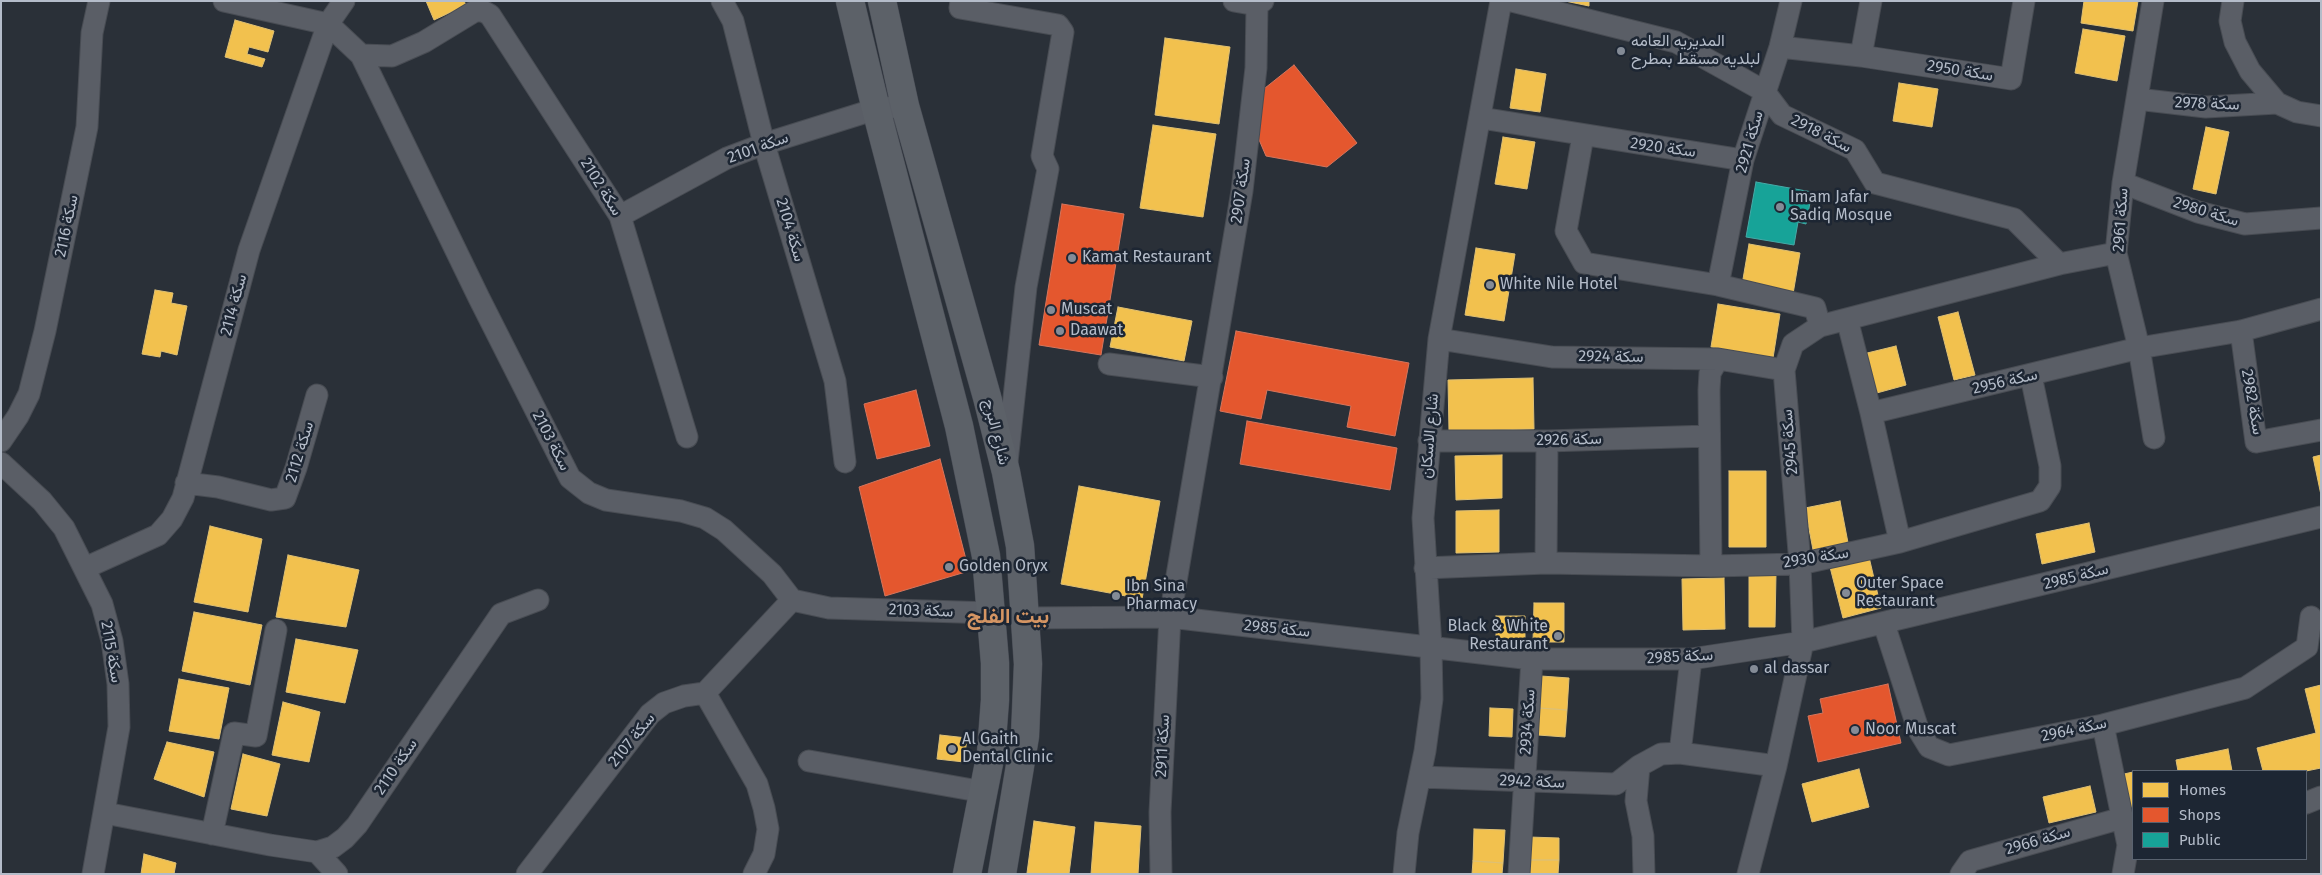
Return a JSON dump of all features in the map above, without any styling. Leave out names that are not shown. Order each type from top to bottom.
[{"type":"main road","points":[[850,1],[876,109],[961,435],[986,556],[992,613],[995,700],[984,792],[967,874]]},
{"type":"main road","name":"شارع البرج","points":[[882,1],[905,106],[987,397],[1006,472],[1020,546],[1028,664],[1025,736],[1002,874]]},
{"type":"street","name":"سكة 2116","points":[[1,441],[18,416],[29,394],[45,331],[87,127],[92,33],[99,1]]},
{"type":"street","points":[[224,1],[328,24],[334,1]]},
{"type":"street","name":"سكة 2114","points":[[85,568],[158,535],[172,519],[183,498],[249,250],[328,24],[344,1]]},
{"type":"street","name":"سكة 2104","points":[[722,1],[733,21],[764,144],[835,381],[845,462]]},
{"type":"street","points":[[961,1],[960,8],[1058,25],[1063,32],[1042,156],[1048,169],[1026,287],[1006,472]]},
{"type":"street","name":"سكة 2907","points":[[1170,617],[1242,191],[1256,68],[1260,3],[1234,1]]},
{"type":"street","name":"شارع الاسكان","points":[[1404,874],[1408,833],[1420,777],[1432,699],[1431,646],[1423,518],[1440,339],[1501,1]]},
{"type":"street","name":"سكة 2918","points":[[1512,1],[1676,42],[1764,91],[1782,115],[1855,150],[1875,183],[2014,219],[2059,264]]},
{"type":"street","name":"سكة 2921","points":[[1718,285],[1743,160],[1764,91],[1780,47],[1792,1]]},
{"type":"street","points":[[1861,56],[1871,1]]},
{"type":"street","name":"سكة 2950","points":[[1780,47],[1861,56],[2011,79],[2024,1]]},
{"type":"street","name":"سكة 2961","points":[[2153,1],[2123,183],[2116,253],[2138,348],[2154,438]]},
{"type":"street","name":"سكة 2978","points":[[2233,1],[2230,21],[2235,42],[2250,71],[2276,103]]},
{"type":"street","name":"سكة 2102","points":[[361,55],[392,56],[424,42],[475,11],[483,11],[490,15],[620,216],[687,437]]},
{"type":"street","name":"سكة 2103","points":[[328,24],[361,55],[479,298],[570,478],[589,493],[606,500],[681,511],[705,518],[724,530],[772,574],[792,600],[829,608],[992,613]]},
{"type":"street","name":"سكة 2978","points":[[2137,99],[2206,107],[2276,103],[2297,112],[2321,116]]},
{"type":"street","name":"سكة 2101","points":[[620,216],[727,158],[764,144],[876,109],[905,106]]},
{"type":"street","name":"سكة 2920","points":[[1481,118],[1583,136],[1743,160]]},
{"type":"street","points":[[1583,136],[1566,231],[1584,263],[1718,285],[1815,308],[1820,326]]},
{"type":"street","name":"سكة 2980","points":[[2123,183],[2198,212],[2246,224],[2321,218]]},
{"type":"street","name":"سكة 2945","points":[[1748,874],[1776,766],[1803,642],[1800,564],[1784,370],[1793,344],[1820,326],[2059,264],[2116,253]]},
{"type":"street","points":[[2138,348],[2241,331],[2321,309]]},
{"type":"street","points":[[1846,319],[1871,413],[1900,542]]},
{"type":"street","name":"سكة 2982","points":[[2241,331],[2256,442],[2321,430]]},
{"type":"street","name":"سكة 2924","points":[[1440,339],[1552,356],[1718,359],[1784,370]]},
{"type":"street","name":"سكة 2956","points":[[1871,413],[2031,376],[2138,348]]},
{"type":"street","points":[[1711,566],[1708,436],[1710,373],[1718,359]]},
{"type":"street","points":[[1109,364],[1212,377]]},
{"type":"street","name":"سكة 2930","points":[[1425,568],[1546,563],[1711,566],[1800,564],[1900,542],[2040,501],[2050,486],[2050,466],[2031,376]]},
{"type":"street","name":"سكة 2112","points":[[186,483],[218,487],[271,500],[285,498],[317,395]]},
{"type":"street","name":"سكة 2926","points":[[1429,441],[1547,441],[1708,436]]},
{"type":"street","points":[[1546,563],[1547,441]]},
{"type":"street","name":"سكة 2115","points":[[1,463],[42,501],[64,528],[102,604],[112,641],[118,684],[119,727],[93,874]]},
{"type":"street","name":"سكة 2985","points":[[1025,618],[1170,617],[1532,659],[1691,659],[1803,642],[1884,624],[2321,517]]},
{"type":"street","name":"سكة 2110","points":[[317,852],[332,847],[345,838],[356,825],[501,614],[538,600]]},
{"type":"street","points":[[754,874],[764,854],[768,829],[764,808],[757,784],[704,693],[792,600]]},
{"type":"street","name":"سكة 2911","points":[[1161,874],[1160,812],[1170,617]]},
{"type":"street","name":"سكة 2964","points":[[1884,624],[1918,729],[1929,747],[1949,755],[2103,725],[2245,688],[2307,647],[2311,617]]},
{"type":"street","points":[[212,834],[234,733],[256,736],[276,630]]},
{"type":"street","name":"سكة 2934","points":[[1519,874],[1532,659]]},
{"type":"street","points":[[1680,753],[1691,659]]},
{"type":"street","name":"سكة 2107","points":[[527,874],[650,714],[664,703],[684,696],[704,693]]},
{"type":"street","points":[[2103,725],[2122,818],[2130,844],[2123,874]]},
{"type":"street","name":"سكة 2942","points":[[1420,777],[1616,784],[1639,766],[1660,754],[1680,753],[1776,766]]},
{"type":"street","points":[[809,761],[984,792]]},
{"type":"street","points":[[1639,766],[1636,801],[1643,836],[1644,874]]},
{"type":"street","points":[[2307,803],[2321,797]]},
{"type":"street","points":[[105,813],[317,852],[338,874]]},
{"type":"street","name":"سكة 2966","points":[[1961,874],[1970,860],[2122,818]]},
{"type":"building: Homes","points":[[426,1],[464,1],[466,5],[434,20]]},
{"type":"building: Homes","points":[[1565,1],[1589,1],[1589,6]]},
{"type":"building: Homes","points":[[2084,1],[2138,1],[2133,31],[2081,23]]},
{"type":"building: Homes","points":[[235,20],[274,31],[268,52],[249,47],[247,54],[265,59],[262,67],[225,57]]},
{"type":"building: Homes","points":[[2083,29],[2125,36],[2117,81],[2075,73]]},
{"type":"building: Homes","points":[[1165,38],[1230,47],[1219,124],[1155,115]]},
{"type":"building: Homes","points":[[1516,69],[1546,74],[1540,112],[1510,108]]},
{"type":"building: Homes","points":[[1899,83],[1938,89],[1932,127],[1893,121]]},
{"type":"building: Homes","points":[[1153,125],[1216,134],[1203,217],[1140,208]]},
{"type":"building: Homes","points":[[2206,127],[2229,132],[2216,194],[2193,189]]},
{"type":"building: Homes","points":[[1503,137],[1535,142],[1527,189],[1495,184]]},
{"type":"building: Homes","points":[[1749,244],[1800,253],[1793,294],[1742,285]]},
{"type":"building: Homes","name":"White Nile Hotel","points":[[1476,248],[1515,254],[1504,321],[1465,315]]},
{"type":"building: Homes","points":[[155,290],[173,293],[171,303],[187,306],[177,355],[161,351],[160,357],[142,354]]},
{"type":"building: Homes","points":[[1718,304],[1780,314],[1773,358],[1711,347]]},
{"type":"building: Homes","points":[[1118,307],[1192,321],[1184,361],[1110,347]]},
{"type":"building: Homes","points":[[1958,312],[1975,375],[1954,380],[1938,317]]},
{"type":"building: Homes","points":[[1896,346],[1906,385],[1873,394],[1863,354]]},
{"type":"building: Homes","points":[[1533,378],[1534,429],[1449,431],[1448,380]]},
{"type":"building: Homes","points":[[1502,455],[1502,498],[1456,500],[1455,456]]},
{"type":"building: Homes","points":[[2321,455],[2321,495],[2313,457]]},
{"type":"building: Homes","points":[[1729,471],[1766,471],[1766,547],[1729,547]]},
{"type":"building: Homes","points":[[1079,486],[1160,501],[1142,599],[1061,584]]},
{"type":"building: Homes","points":[[1840,501],[1849,548],[1814,555],[1805,508]]},
{"type":"building: Homes","points":[[1499,510],[1499,552],[1456,553],[1456,511]]},
{"type":"building: Homes","points":[[2089,523],[2095,552],[2042,564],[2036,534]]},
{"type":"building: Homes","points":[[210,526],[262,539],[248,612],[194,602]]},
{"type":"building: Homes","points":[[288,555],[359,570],[346,627],[276,617]]},
{"type":"building: Homes","points":[[1869,557],[1881,608],[1843,618],[1830,567]]},
{"type":"building: Homes","points":[[1749,573],[1776,573],[1775,627],[1749,627]]},
{"type":"building: Homes","points":[[1724,578],[1725,629],[1683,630],[1682,579]]},
{"type":"building: Homes","points":[[1534,603],[1564,603],[1564,642],[1533,642]]},
{"type":"building: Homes","points":[[194,612],[262,625],[250,685],[182,671]]},
{"type":"building: Homes","points":[[1496,616],[1525,616],[1525,642],[1496,641]]},
{"type":"building: Homes","points":[[296,639],[358,650],[345,703],[286,692]]},
{"type":"building: Homes","points":[[1541,676],[1569,678],[1567,710],[1539,708]]},
{"type":"building: Homes","points":[[179,679],[229,688],[219,739],[169,731]]},
{"type":"building: Homes","points":[[2321,685],[2321,768],[2307,771],[2263,770],[2257,748],[2316,733],[2305,689]]},
{"type":"building: Homes","points":[[283,702],[320,712],[309,762],[272,755]]},
{"type":"building: Homes","points":[[1490,708],[1513,709],[1512,737],[1489,736]]},
{"type":"building: Homes","points":[[1539,708],[1567,710],[1565,737],[1538,735]]},
{"type":"building: Homes","name":"Al Gaith Dental Clinic","points":[[940,735],[967,738],[964,762],[937,759]]},
{"type":"building: Homes","points":[[167,742],[214,752],[204,797],[154,779]]},
{"type":"building: Homes","points":[[2228,749],[2232,770],[2178,770],[2176,760]]},
{"type":"building: Homes","points":[[243,754],[280,764],[267,816],[231,809]]},
{"type":"building: Homes","points":[[1859,769],[1869,807],[1812,822],[1802,784]]},
{"type":"building: Homes","points":[[2132,772],[2132,818],[2124,774]]},
{"type":"building: Homes","points":[[2090,786],[2096,812],[2049,823],[2043,797]]},
{"type":"building: Homes","points":[[1034,821],[1075,827],[1069,874],[1027,873]]},
{"type":"building: Homes","points":[[1095,822],[1141,826],[1138,874],[1091,874]]},
{"type":"building: Homes","points":[[1474,829],[1505,830],[1503,863],[1473,861]]},
{"type":"building: Homes","points":[[1529,837],[1559,838],[1559,860],[1528,860]]},
{"type":"building: Homes","points":[[144,854],[176,863],[174,874],[141,874]]},
{"type":"building: Homes","points":[[1528,860],[1559,860],[1558,874],[1528,874]]},
{"type":"building: Homes","points":[[1473,861],[1503,863],[1502,874],[1472,874]]},
{"type":"building: Shops","points":[[1294,65],[1357,143],[1327,167],[1266,156],[1257,135],[1260,92]]},
{"type":"building: Shops","points":[[1062,204],[1124,214],[1101,355],[1039,345]]},
{"type":"building: Shops","points":[[1236,331],[1409,363],[1395,436],[1347,427],[1351,406],[1267,390],[1261,419],[1220,411]]},
{"type":"building: Shops","points":[[916,390],[930,446],[877,459],[864,404]]},
{"type":"building: Shops","points":[[1247,421],[1397,448],[1390,490],[1240,464]]},
{"type":"building: Shops","points":[[940,459],[969,571],[885,596],[859,487]]},
{"type":"building: Shops","name":"Noor Muscat","points":[[1888,684],[1901,743],[1818,762],[1808,716],[1823,713],[1820,699]]},
{"type":"building: Public","name":"Imam Jafar Sadiq Mosque","points":[[1756,182],[1812,192],[1806,224],[1798,222],[1794,245],[1746,237]]},
{"type":"place","name":"المديريه العامه لبلديه مسقط بمطرح","points":[[1621,51]]},
{"type":"place","name":"Imam Jafar Sadiq Mosque","points":[[1780,207]]},
{"type":"place","name":"Kamat Restaurant","points":[[1072,258]]},
{"type":"place","name":"White Nile Hotel","points":[[1490,285]]},
{"type":"place","name":"Muscat","points":[[1051,310]]},
{"type":"place","name":"Daawat","points":[[1060,331]]},
{"type":"place","name":"Golden Oryx","points":[[949,567]]},
{"type":"place","name":"Outer Space Restaurant","points":[[1846,593]]},
{"type":"place","name":"Ibn Sina Pharmacy","points":[[1116,596]]},
{"type":"place","name":"Black & White Restaurant","points":[[1558,636]]},
{"type":"place","name":"al dassar","points":[[1754,669]]},
{"type":"place","name":"Noor Muscat","points":[[1855,730]]},
{"type":"place","name":"Al Gaith Dental Clinic","points":[[952,749]]},
{"type":"district","name":"بيت الفلج","points":[[1008,617]]}]
